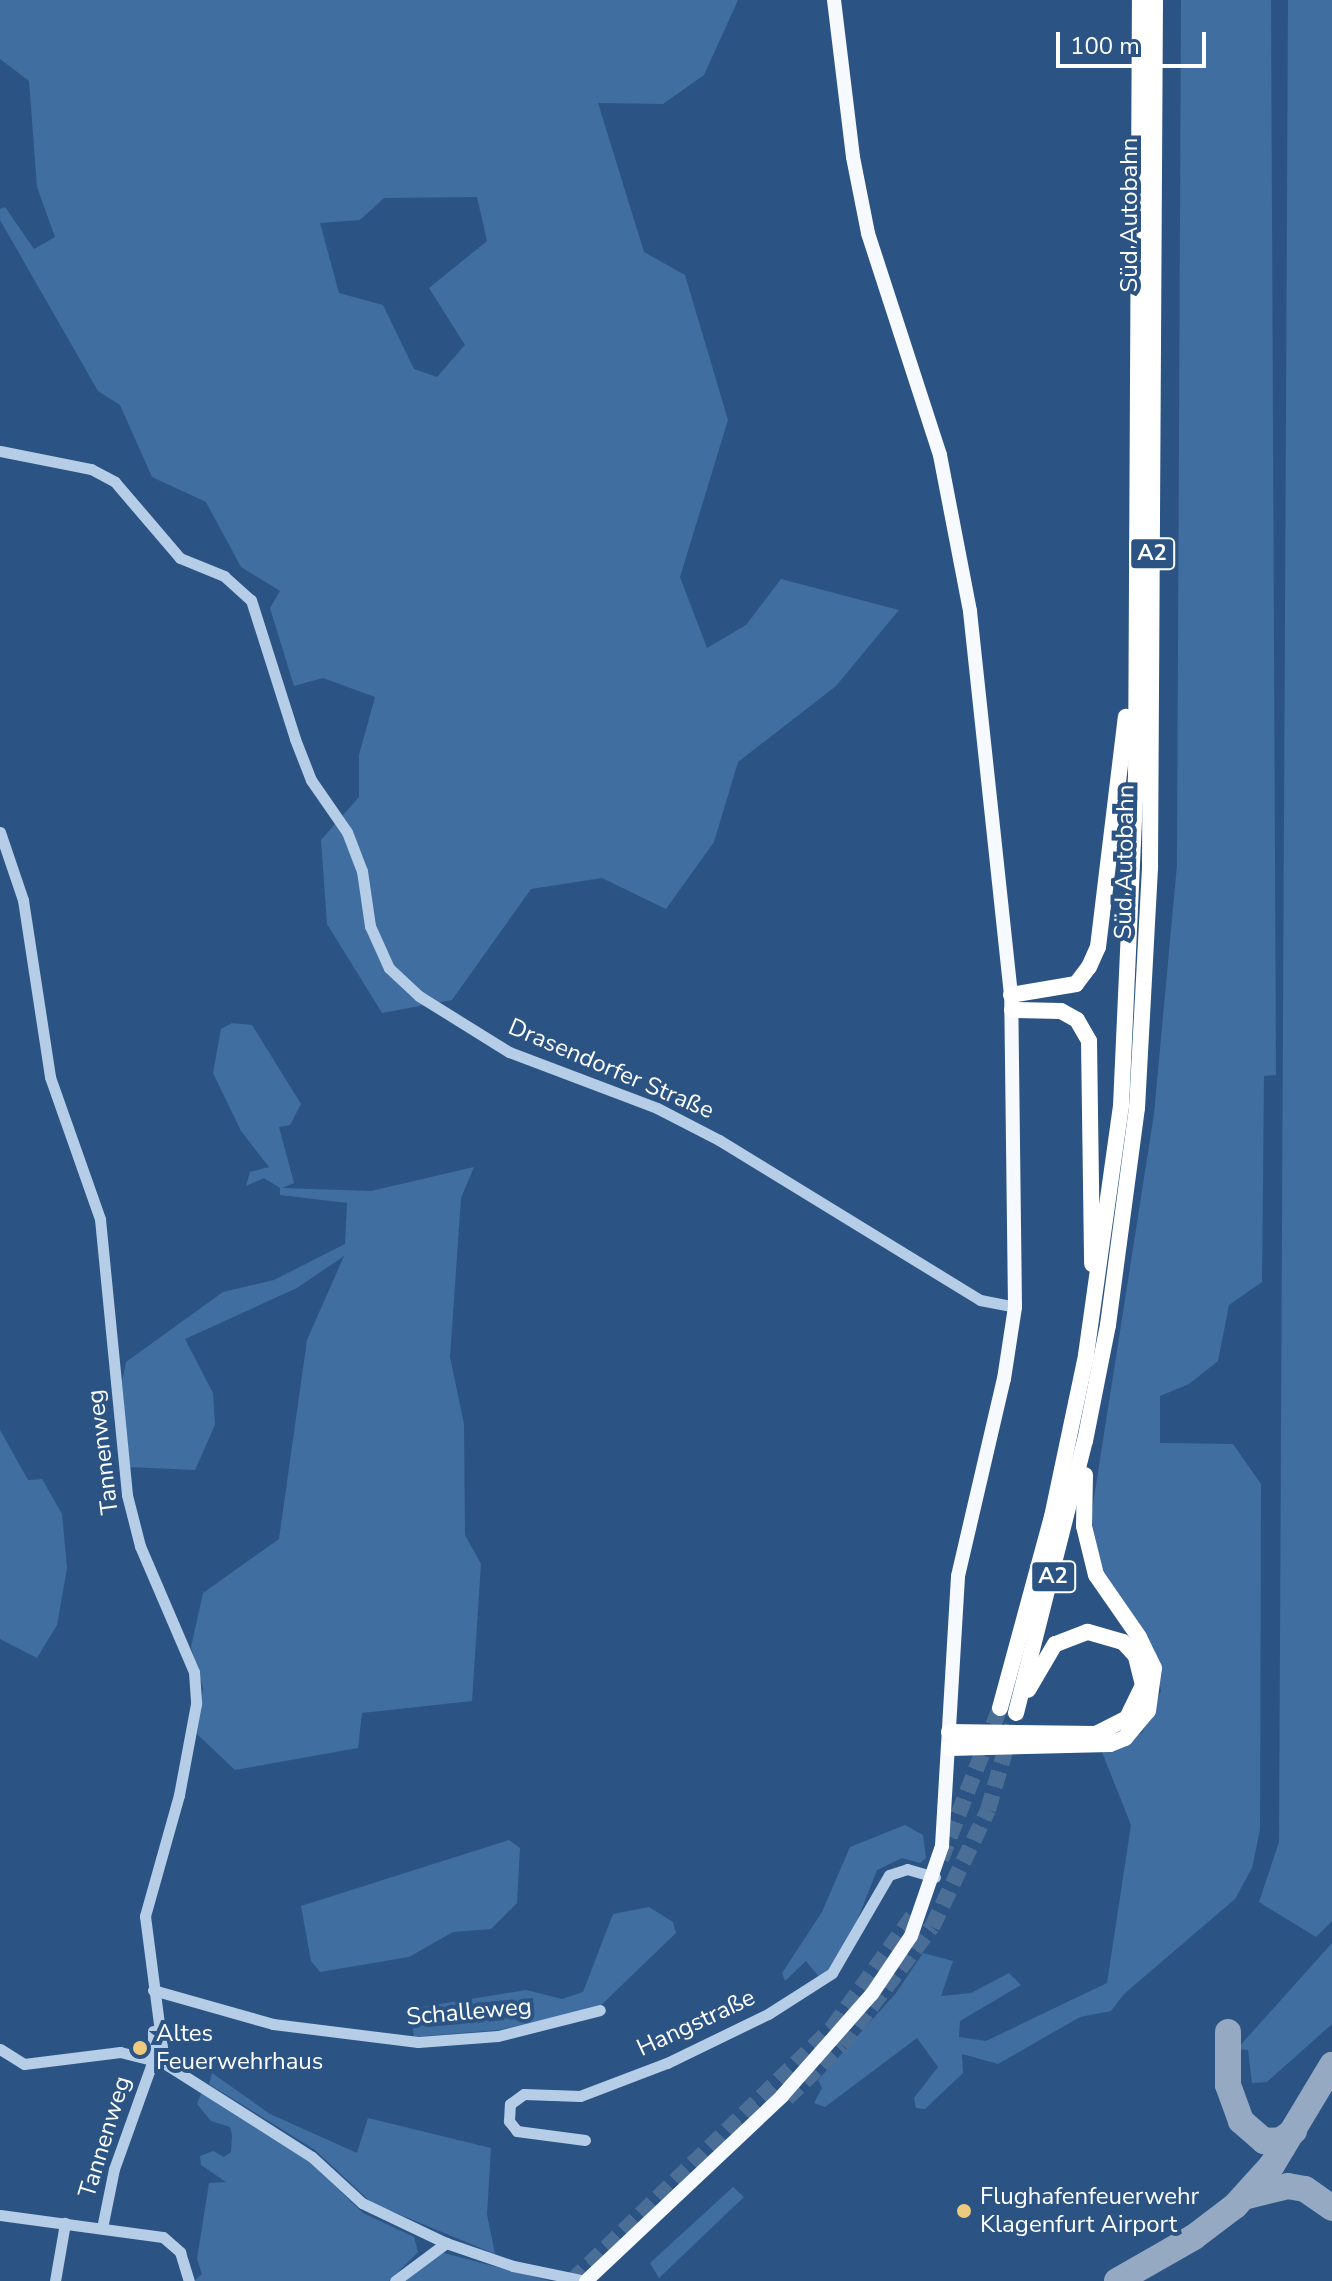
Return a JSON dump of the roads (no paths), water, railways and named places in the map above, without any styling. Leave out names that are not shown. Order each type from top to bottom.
[{"type":"highway","name":"Süd Autobahn","points":[[1008,1710],[1052,1517],[1095,1302],[1128,1012],[1136,660],[1140,0]]},
{"type":"highway","name":"Süd Autobahn","points":[[1008,1710],[1085,1441],[1127,1193],[1148,935],[1155,0]]},
{"type":"highway","points":[[1012,1002],[1076,984],[1098,947],[1136,660]]},
{"type":"highway","points":[[1012,1002],[1061,1011],[1077,1020],[1089,1041],[1095,1302]]},
{"type":"highway","points":[[949,1740],[1110,1744],[1125,1738],[1148,1711],[1155,1682],[1151,1661],[1108,1596],[1088,1549],[1085,1441]]},
{"type":"highway","points":[[949,1740],[1068,1737],[1116,1727],[1139,1701],[1143,1685],[1136,1656],[1107,1634],[1075,1633],[1055,1644],[1008,1710]]},
{"type":"main road","points":[[586,2281],[827,2047],[911,1936],[935,1877],[947,1813],[958,1576],[1004,1379],[1015,1307],[1012,1002],[958,532],[940,455],[868,233],[853,157],[834,0]]},
{"type":"street","name":"Drasendorfer Straße","points":[[0,451],[91,469],[115,482],[180,558],[224,576],[251,600],[311,780],[347,832],[362,871],[370,926],[389,968],[419,996],[516,1056],[657,1108],[719,1140],[980,1300],[1015,1307]]},
{"type":"street","name":"Tannenweg","points":[[0,832],[23,900],[50,1077],[100,1219],[127,1495],[140,1546],[194,1672],[196,1704],[179,1795],[145,1916],[158,2061],[114,2169],[102,2228]]},
{"type":"street","name":"Hangstraße","points":[[585,2140],[517,2131],[509,2121],[510,2104],[524,2094],[580,2096],[667,2063],[793,2001],[832,1973],[889,1875],[907,1869],[935,1877]]},
{"type":"street","name":"Schalleweg","points":[[153,1990],[273,2024],[418,2042],[498,2036],[600,2010]]},
{"type":"street","points":[[0,2049],[34,2065],[120,2052],[158,2061],[312,2157],[362,2203],[446,2243],[513,2266],[586,2281],[603,2281]]},
{"type":"street","points":[[0,2215],[163,2237],[180,2252],[189,2281]]},
{"type":"street","points":[[55,2281],[65,2223]]},
{"type":"street","points":[[395,2281],[446,2243]]},
{"type":"tunnel","points":[[941,1859],[1000,1708]]},
{"type":"tunnel","points":[[787,2098],[842,2045],[932,1927],[988,1810],[1016,1713]]},
{"type":"tunnel","points":[[572,2281],[833,2027],[915,1913]]},
{"type":"place","name":"Altes Feuerwehrhaus","points":[[140,2048]]},
{"type":"place","name":"Flughafenfeuerwehr Klagenfurt Airport","points":[[964,2211]]}]
